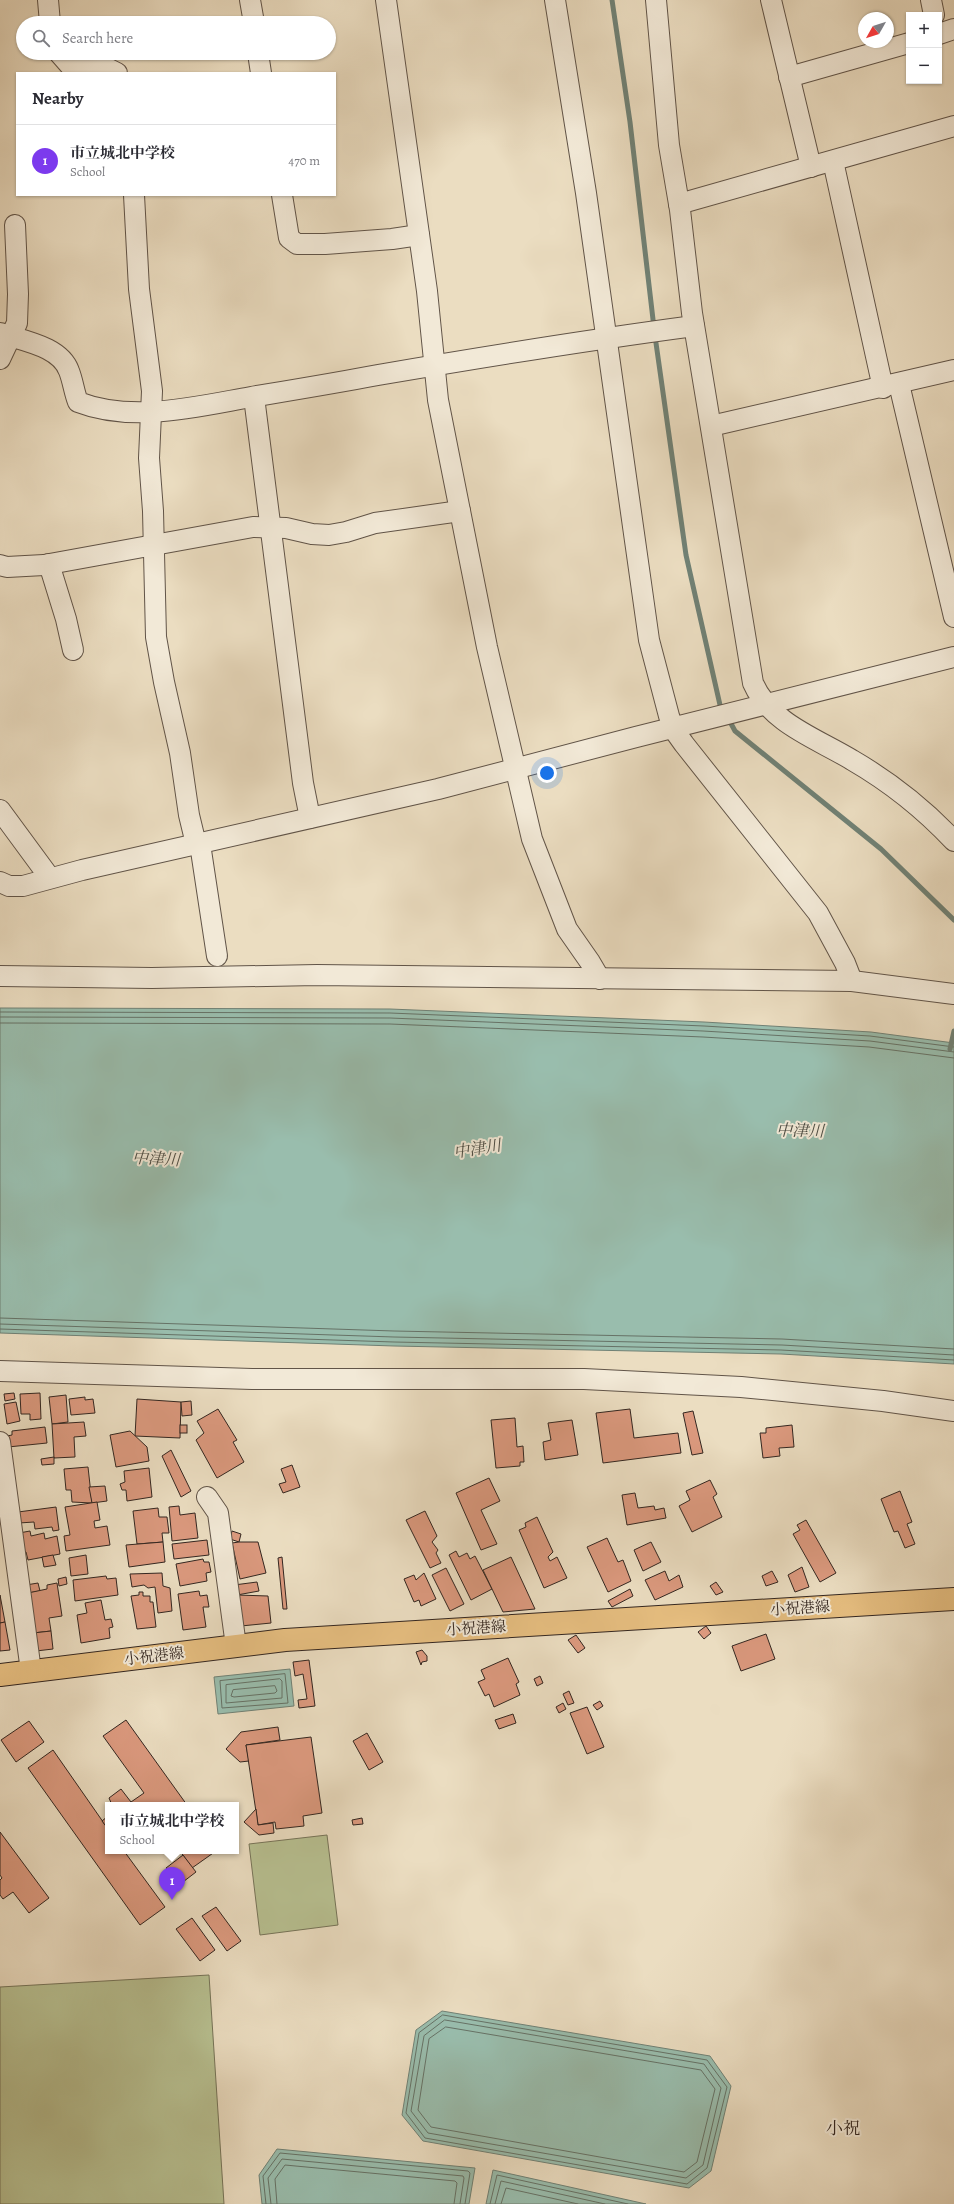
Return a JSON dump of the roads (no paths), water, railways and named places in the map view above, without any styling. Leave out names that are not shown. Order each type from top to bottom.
[{"type":"main road","name":"小祝港線","points":[[0,1675],[285,1640],[954,1599]]},
{"type":"street","points":[[48,0],[49,16]]},
{"type":"street","points":[[250,0],[253,16]]},
{"type":"street","points":[[386,0],[419,235],[438,400],[487,647],[532,839],[567,929],[600,979]]},
{"type":"street","points":[[555,0],[606,338],[649,640],[668,716],[673,728],[684,744],[818,912],[846,963],[852,981]]},
{"type":"street","points":[[656,0],[669,145],[679,204],[694,326],[753,682],[758,693],[767,704],[796,730],[851,759],[895,788],[917,805],[954,841]]},
{"type":"street","points":[[771,0],[812,167]]},
{"type":"street","points":[[930,0],[933,12]]},
{"type":"street","points":[[789,77],[906,44]]},
{"type":"street","points":[[65,60],[73,69],[107,68],[115,72]]},
{"type":"street","points":[[259,60],[262,72]]},
{"type":"street","points":[[679,204],[954,126]]},
{"type":"street","points":[[833,161],[891,386],[954,616]]},
{"type":"street","points":[[134,196],[136,255],[150,362],[152,411],[149,458],[154,546],[154,613],[160,663],[175,727],[185,794],[206,870],[217,956]]},
{"type":"street","points":[[282,196],[289,238],[297,244],[325,244],[419,235]]},
{"type":"street","points":[[0,359],[5,335],[17,323],[18,311],[14,225]]},
{"type":"street","points":[[5,335],[44,348],[59,357],[69,371],[78,402],[116,412],[152,411],[254,397],[606,338],[694,326]]},
{"type":"street","points":[[711,426],[891,386],[954,370]]},
{"type":"street","points":[[254,397],[303,783],[310,818]]},
{"type":"street","points":[[0,565],[6,567],[48,564],[253,527],[270,527],[329,535],[380,523],[460,511]]},
{"type":"street","points":[[48,564],[66,619],[73,650]]},
{"type":"street","points":[[0,882],[9,886],[23,886],[50,878],[515,771],[673,728],[954,657]]},
{"type":"street","points":[[0,810],[50,878]]},
{"type":"street","points":[[0,976],[152,978],[317,975],[852,981],[954,994]]},
{"type":"street","points":[[0,1371],[252,1379],[584,1379],[749,1388],[954,1411]]},
{"type":"street","points":[[1,1450],[8,1558],[31,1671]]},
{"type":"street","points":[[207,1497],[218,1513],[236,1646]]},
{"type":"water","name":"中津川","points":[[0,1008],[390,1009],[704,1022],[871,1032],[954,1043],[954,1364],[781,1354],[394,1346],[0,1333]]},
{"type":"water","points":[[290,1669],[294,1706],[218,1714],[214,1677]]},
{"type":"water","points":[[442,2011],[710,2056],[731,2086],[711,2171],[689,2188],[423,2141],[402,2115],[416,2030]]},
{"type":"water","points":[[277,2149],[475,2168],[469,2204],[262,2204],[259,2175]]},
{"type":"water","points":[[493,2170],[646,2204],[486,2204]]},
{"type":"waterway","points":[[612,0],[630,122],[654,328]]},
{"type":"waterway","points":[[655,336],[686,555],[720,705],[724,711]]},
{"type":"waterway","points":[[728,718],[735,731],[881,849],[954,920]]},
{"type":"waterway","points":[[950,1049],[954,1031]]},
{"type":"place","name":"市立城北中学校","points":[[172,1900]]},
{"type":"district","name":"小祝","points":[[843,2128]]}]
